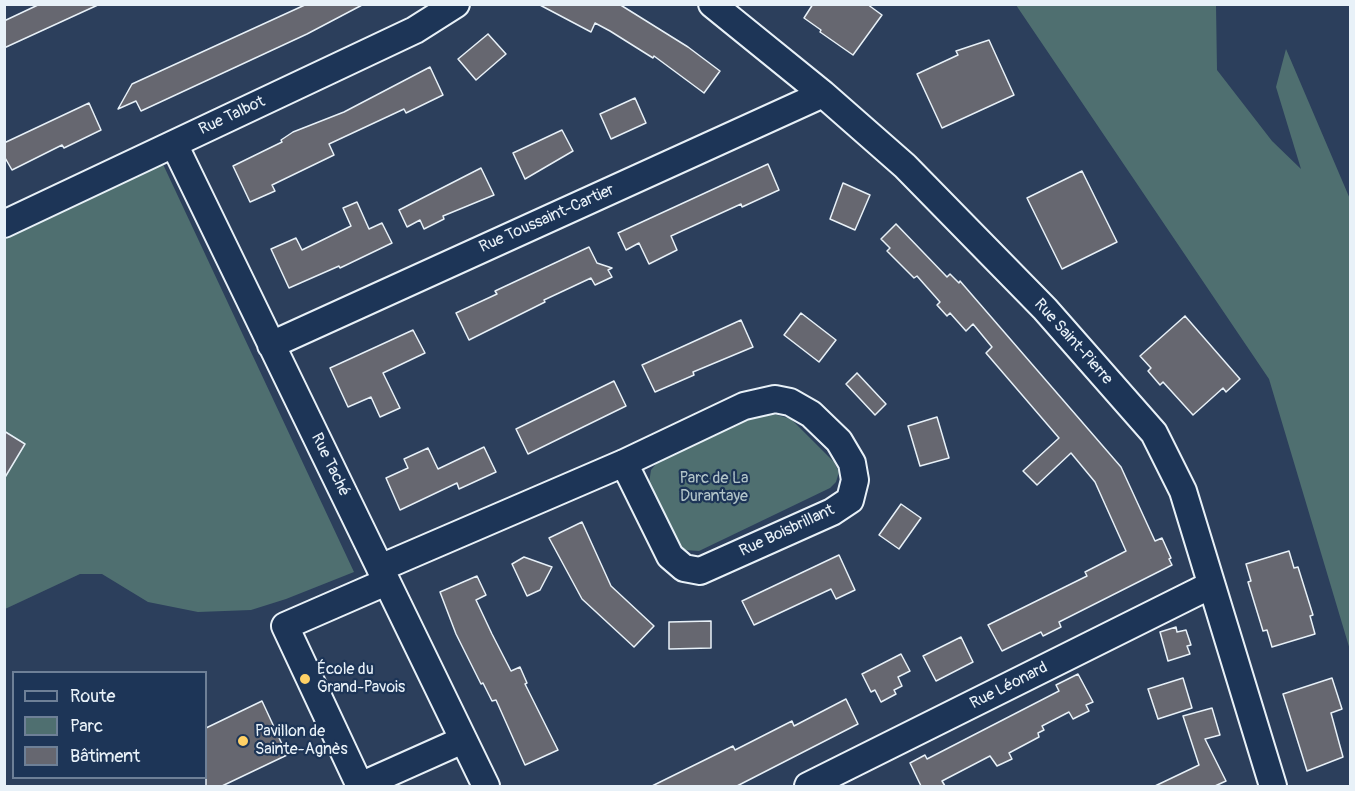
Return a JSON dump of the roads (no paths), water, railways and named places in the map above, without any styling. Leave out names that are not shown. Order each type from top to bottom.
[{"type":"street","name":"Rue Talbot","points":[[4,224],[415,30],[456,4]]},
{"type":"street","name":"Rue Saint-Pierre","points":[[712,4],[823,94],[905,166],[1029,292],[1154,433],[1183,492],[1273,786]]},
{"type":"street","name":"Rue Toussaint-Cartier","points":[[271,345],[823,94]]},
{"type":"street","name":"Rue Taché","points":[[174,144],[486,786]]},
{"type":"street","name":"Rue Boisbrillant","points":[[360,786],[285,626],[383,575],[744,406],[775,399],[790,402],[811,414],[839,441],[852,463],[855,480],[850,500],[832,512],[700,570],[684,568],[670,555],[624,463]]},
{"type":"street","name":"Rue Léonard","points":[[808,786],[1211,585]]},
{"type":"street","points":[[360,786],[463,740]]},
{"type":"place","name":"École du Grand-Pavois","points":[[305,679]]},
{"type":"place","name":"Pavillon de Sainte-Agnès","points":[[243,741]]},
{"type":"park label","name":"Parc de La Durantaye","points":[[714,488]]}]
